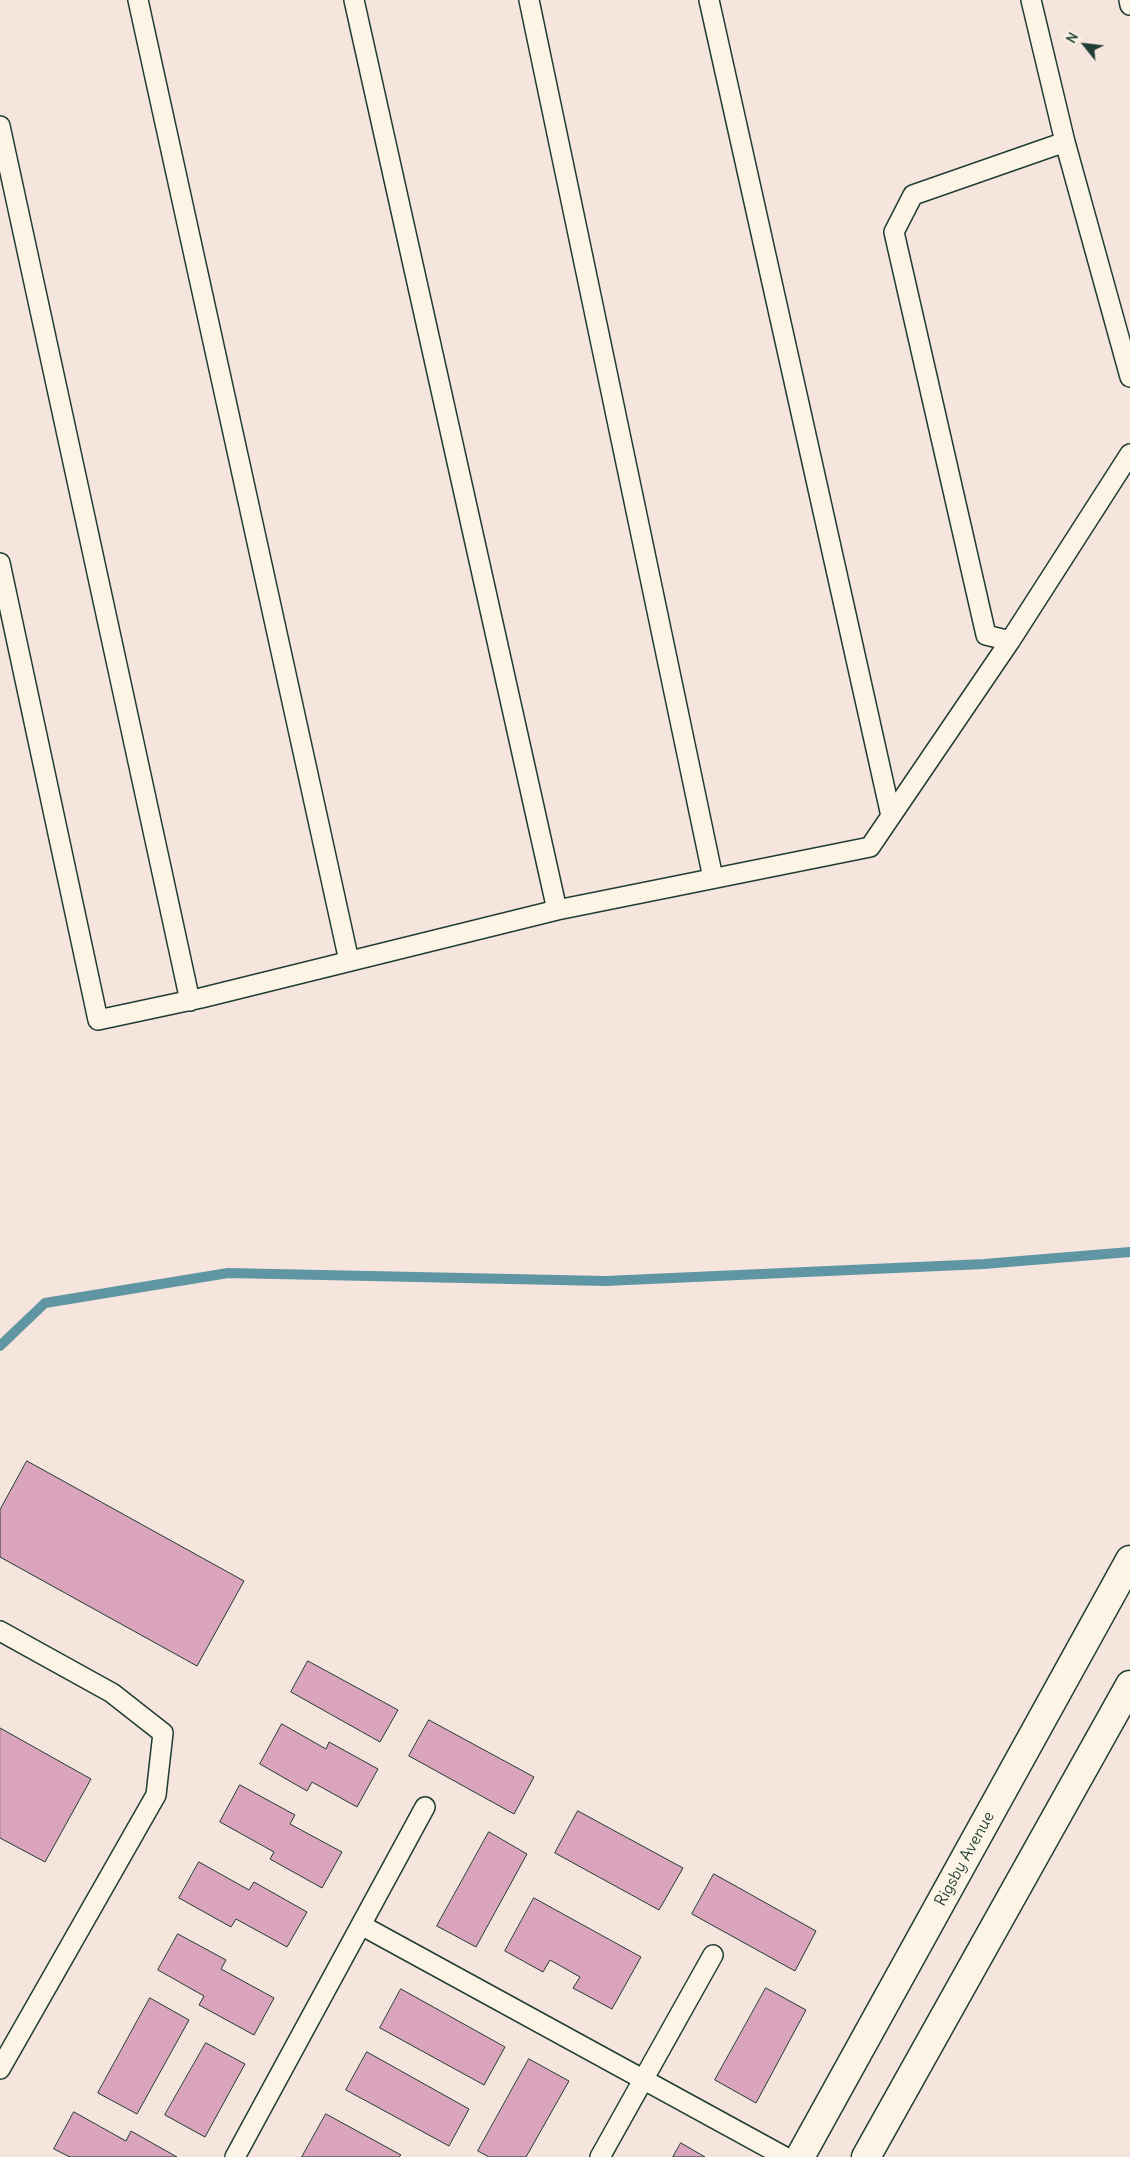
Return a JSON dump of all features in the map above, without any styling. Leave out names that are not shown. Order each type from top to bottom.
[{"type":"main road","name":"Rigsby Avenue","points":[[800,2157],[1130,1560]]},
{"type":"main road","points":[[866,2157],[1130,1685]]},
{"type":"lane","points":[[138,0],[349,961]]},
{"type":"lane","points":[[354,0],[557,910]]},
{"type":"lane","points":[[529,0],[713,878]]},
{"type":"lane","points":[[709,0],[891,816]]},
{"type":"lane","points":[[1031,0],[1065,142],[1130,377]]},
{"type":"lane","points":[[1129,0],[1130,5]]},
{"type":"lane","points":[[0,126],[190,1000]]},
{"type":"lane","points":[[1010,641],[986,635],[894,232],[913,195],[1065,142]]},
{"type":"lane","points":[[0,563],[98,1020],[190,1000],[557,910],[870,847],[1010,641],[1130,454]]},
{"type":"lane","points":[[0,1631],[112,1693],[163,1733],[156,1795],[0,2069]]},
{"type":"lane","points":[[235,2157],[425,1807]]},
{"type":"lane","points":[[361,1925],[785,2157]]},
{"type":"lane","points":[[600,2157],[713,1955]]},
{"type":"building","points":[[27,1461],[244,1581],[197,1666],[0,1557],[0,1510]]},
{"type":"building","points":[[308,1661],[398,1710],[380,1742],[291,1692]]},
{"type":"building","points":[[429,1720],[534,1777],[514,1814],[409,1756]]},
{"type":"building","points":[[282,1724],[326,1749],[329,1742],[378,1769],[357,1807],[312,1782],[307,1791],[260,1764]]},
{"type":"building","points":[[0,1728],[91,1779],[45,1862],[0,1838]]},
{"type":"building","points":[[240,1785],[295,1815],[290,1824],[342,1852],[322,1888],[270,1859],[274,1852],[220,1822]]},
{"type":"building","points":[[578,1811],[683,1868],[659,1910],[555,1853]]},
{"type":"building","points":[[489,1832],[527,1854],[476,1947],[437,1926]]},
{"type":"building","points":[[199,1862],[249,1890],[254,1882],[307,1912],[287,1947],[236,1919],[231,1927],[179,1898]]},
{"type":"building","points":[[714,1874],[816,1931],[795,1971],[692,1914]]},
{"type":"building","points":[[534,1898],[641,1957],[612,2009],[573,1988],[580,1977],[550,1960],[543,1972],[505,1951]]},
{"type":"building","points":[[178,1934],[226,1960],[221,1969],[274,1998],[254,2035],[199,2005],[204,1996],[158,1970]]},
{"type":"building","points":[[766,1988],[806,2010],[756,2103],[715,2080]]},
{"type":"building","points":[[401,1989],[505,2047],[484,2085],[380,2028]]},
{"type":"building","points":[[150,1998],[189,2020],[137,2114],[98,2093]]},
{"type":"building","points":[[206,2043],[245,2064],[205,2137],[165,2115]]},
{"type":"building","points":[[367,2052],[469,2109],[449,2146],[346,2090]]},
{"type":"building","points":[[529,2059],[569,2081],[526,2157],[489,2157],[478,2151]]},
{"type":"building","points":[[74,2112],[126,2141],[131,2131],[177,2157],[70,2157],[54,2149]]},
{"type":"building","points":[[326,2114],[401,2155],[399,2157],[302,2157]]},
{"type":"building","points":[[681,2143],[705,2157],[673,2157]]},
{"type":"waterway","points":[[0,1346],[45,1303],[228,1273],[605,1281],[984,1264],[1130,1252]]}]
